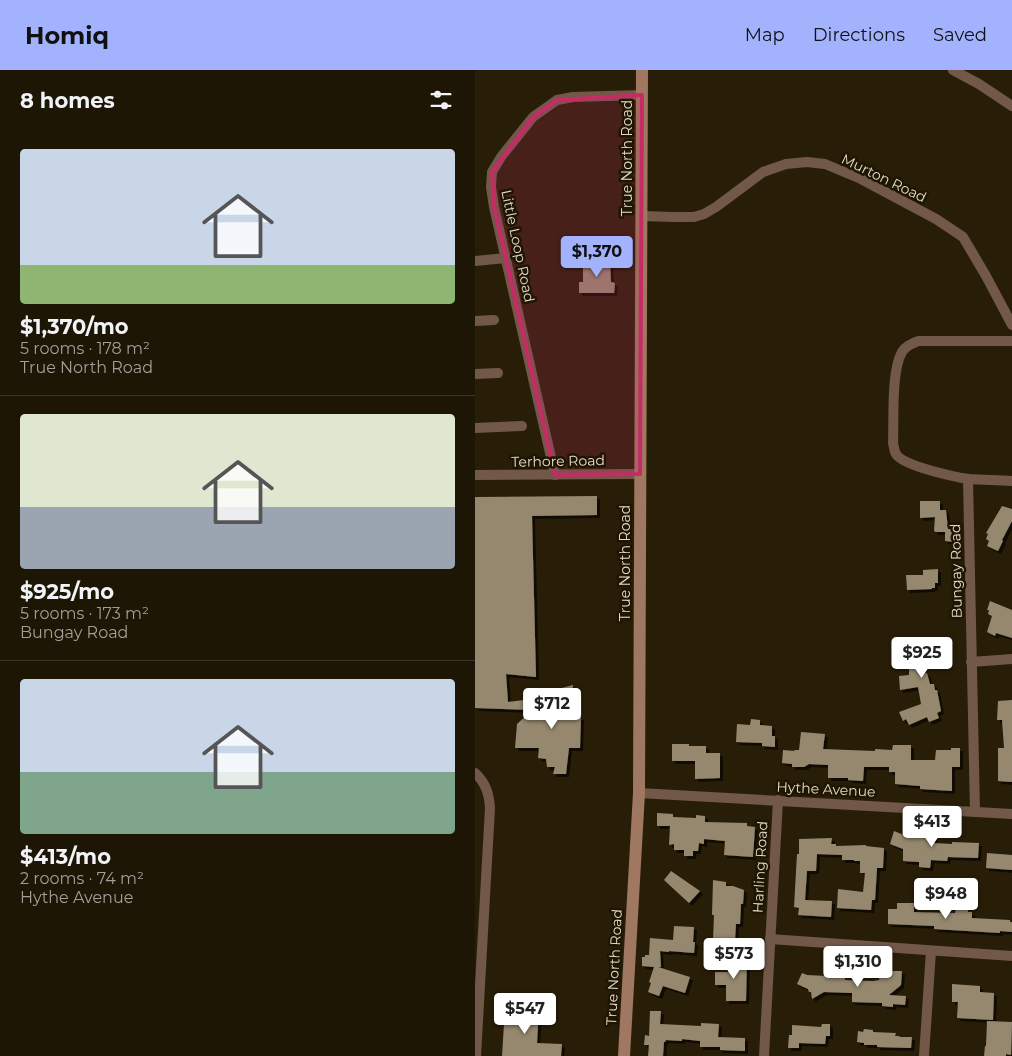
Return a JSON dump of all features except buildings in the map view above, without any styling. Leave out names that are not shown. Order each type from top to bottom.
[{"type":"main road","name":"True North Road","points":[[624,1056],[639,793],[642,70]]},
{"type":"street","points":[[953,70],[979,84],[1012,106]]},
{"type":"street","name":"Little Loop Road","points":[[555,475],[494,207],[491,187],[492,172],[501,157],[533,117],[557,100],[573,97],[642,95]]},
{"type":"street","name":"Murton Road","points":[[642,216],[694,217],[716,207],[763,172],[786,164],[807,162],[825,164],[861,179],[963,237],[1012,325]]},
{"type":"street","points":[[475,261],[506,258]]},
{"type":"street","points":[[475,321],[494,320]]},
{"type":"street","points":[[1012,341],[918,341],[908,345],[901,353],[895,373],[893,443],[895,454],[908,464],[968,479],[1012,481]]},
{"type":"street","points":[[475,374],[498,373]]},
{"type":"street","points":[[475,428],[522,426]]},
{"type":"street","name":"Terhore Road","points":[[475,475],[640,474]]},
{"type":"street","name":"Bungay Road","points":[[968,479],[975,812]]},
{"type":"street","points":[[971,662],[1012,659]]},
{"type":"street","points":[[475,774],[487,790],[490,808],[476,1056]]},
{"type":"street","name":"Hythe Avenue","points":[[639,793],[1012,814]]},
{"type":"street","name":"Harling Road","points":[[764,1056],[778,800]]},
{"type":"street","points":[[770,939],[1012,956]]},
{"type":"street","points":[[924,1056],[931,951]]},
{"type":"highlighted area","points":[[642,95],[640,474],[555,475],[494,207],[492,172],[533,117],[557,100]]}]
